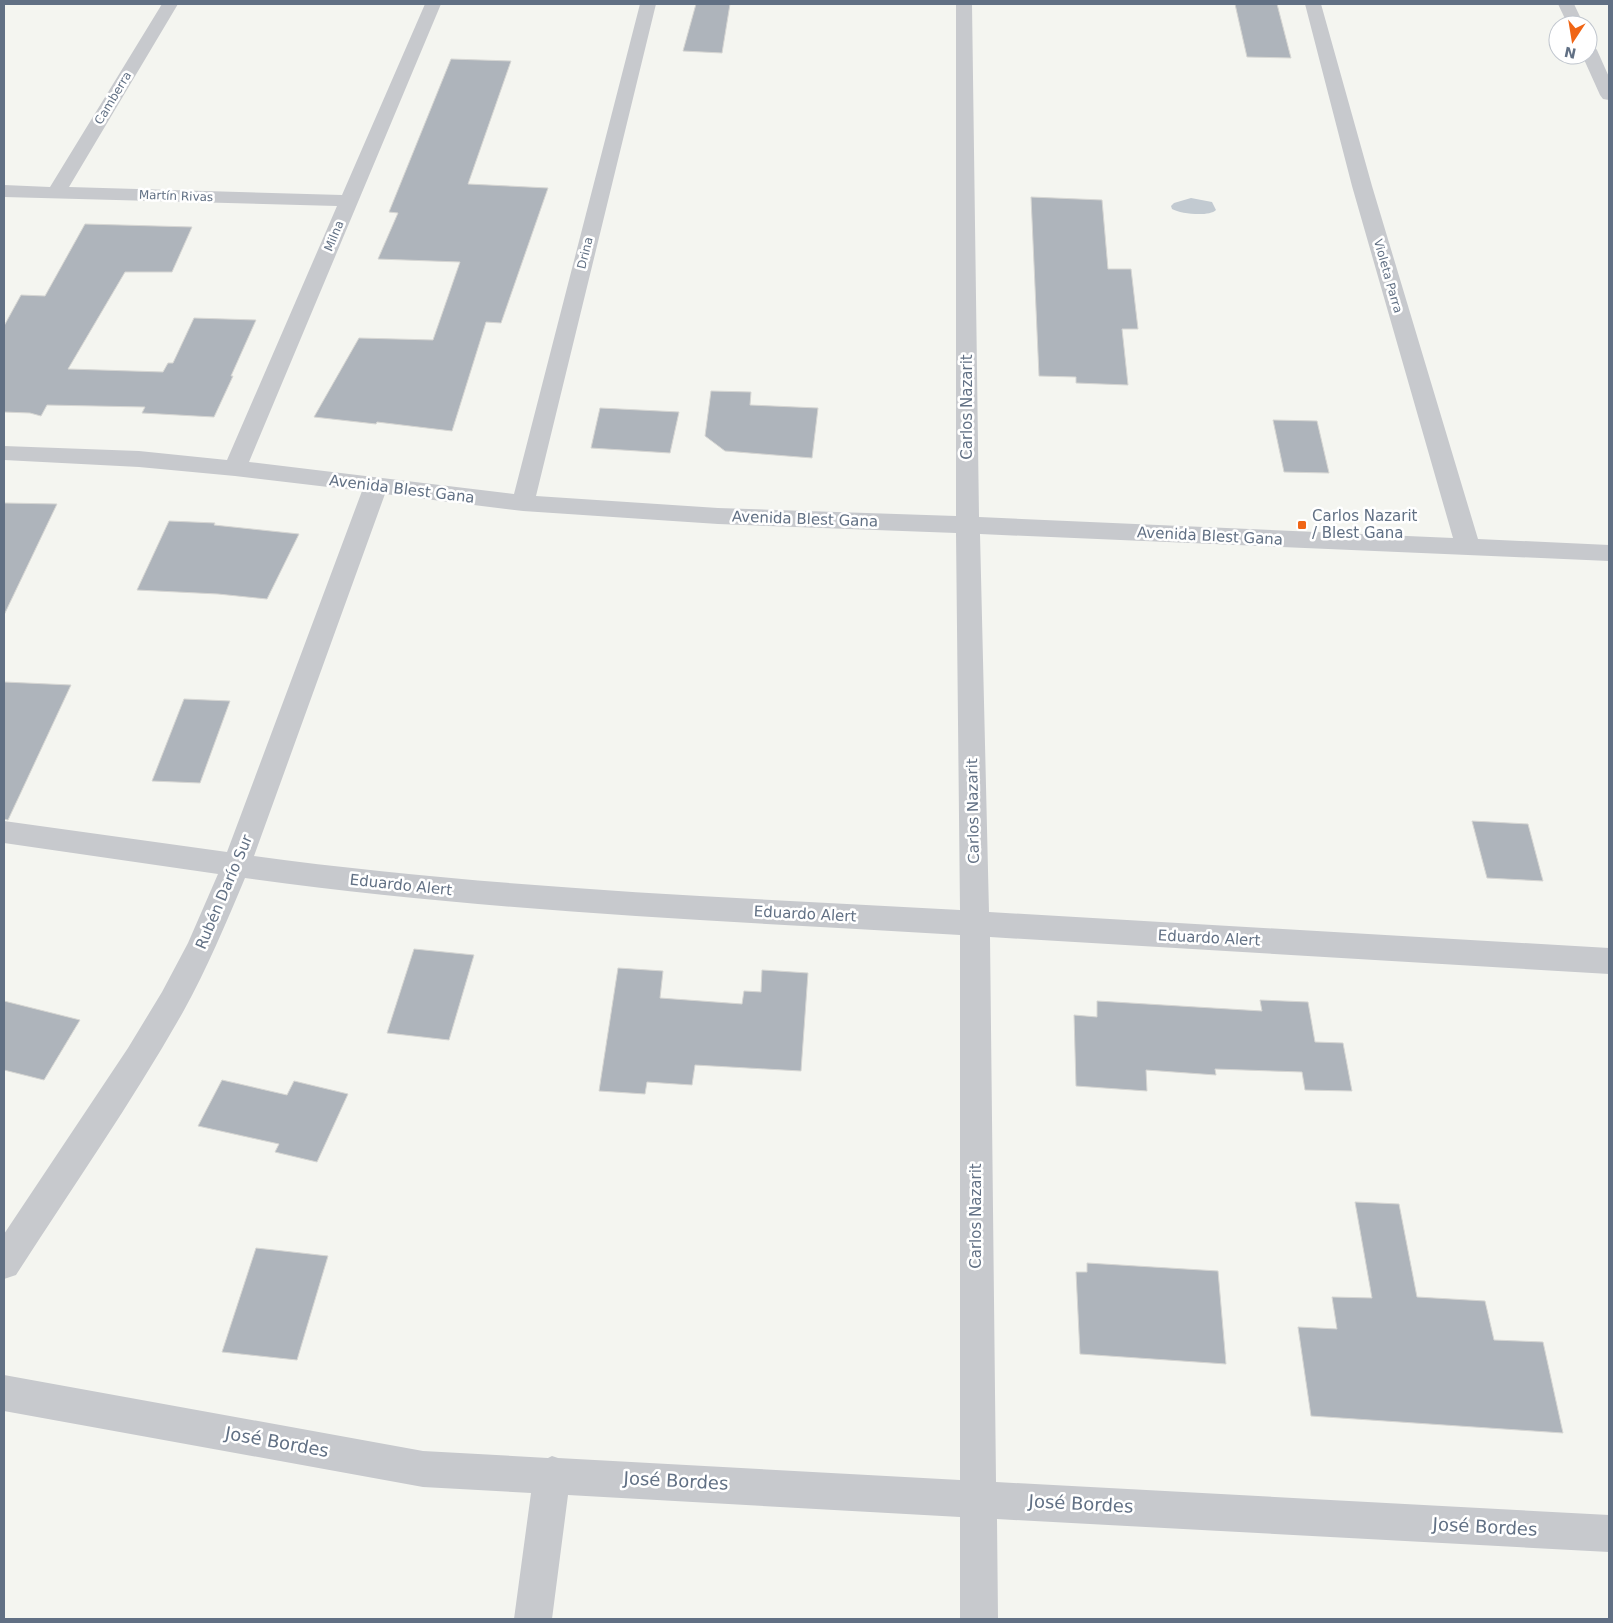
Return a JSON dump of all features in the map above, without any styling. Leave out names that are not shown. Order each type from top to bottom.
[{"type":"street","name":"Camberra","points":[[56,193],[170,4]]},
{"type":"street","name":"Milna","points":[[235,468],[433,4]]},
{"type":"street","name":"Drina","points":[[523,503],[648,4]]},
{"type":"street","name":"Carlos Nazarit","points":[[964,4],[979,1619]]},
{"type":"street","name":"Violeta Parra","points":[[1313,4],[1362,186],[1468,547]]},
{"type":"street","points":[[1595,65],[1609,95]]},
{"type":"street","name":"Martín Rivas","points":[[4,192],[349,201]]},
{"type":"street","name":"Avenida Blest Gana","points":[[4,453],[139,458],[523,503],[718,516],[1609,553]]},
{"type":"street","name":"Rubén Darío Sur","points":[[4,1263],[85,1142],[173,1001],[202,947],[236,866],[376,486]]},
{"type":"street","name":"Eduardo Alert","points":[[4,832],[236,866],[420,888],[556,899],[1609,961]]},
{"type":"street","name":"José Bordes","points":[[4,1393],[423,1469],[552,1474],[1609,1534]]},
{"type":"street","points":[[533,1619],[552,1474]]},
{"type":"shaded area","points":[[1191,198],[1212,202],[1216,210],[1207,214],[1195,214],[1172,209],[1171,206],[1174,203]]},
{"type":"building","points":[[696,4],[730,4],[722,53],[683,51]]},
{"type":"building","points":[[1235,4],[1277,4],[1291,58],[1247,57]]},
{"type":"building","points":[[451,59],[511,61],[468,184],[548,188],[501,323],[486,322],[452,431],[314,417],[359,338],[433,340],[460,262],[378,259],[398,213],[389,212]]},
{"type":"building","points":[[1031,197],[1102,200],[1108,269],[1131,269],[1138,329],[1122,329],[1128,385],[1076,383],[1076,377],[1039,376]]},
{"type":"building","points":[[85,224],[192,227],[172,272],[125,272],[68,369],[163,372],[168,363],[173,363],[194,318],[256,320],[214,417],[142,413],[145,407],[47,405],[41,416],[30,413],[4,412],[4,326],[21,295],[45,296]]},
{"type":"building","points":[[711,391],[751,392],[750,405],[818,408],[812,458],[725,451],[705,436]]},
{"type":"building","points":[[600,408],[679,412],[670,453],[591,448]]},
{"type":"building","points":[[1273,420],[1317,421],[1329,473],[1284,472]]},
{"type":"building","points":[[4,503],[57,504],[4,615]]},
{"type":"building","points":[[169,521],[215,523],[214,525],[299,534],[267,599],[218,594],[137,590]]},
{"type":"building","points":[[4,682],[71,685],[8,820],[4,819]]},
{"type":"building","points":[[184,699],[230,701],[200,783],[152,781]]},
{"type":"building","points":[[1472,821],[1528,824],[1543,881],[1487,878]]},
{"type":"building","points":[[414,949],[474,955],[449,1040],[387,1033]]},
{"type":"building","points":[[618,968],[663,971],[660,998],[742,1004],[744,991],[761,992],[762,970],[808,973],[801,1071],[695,1065],[692,1085],[647,1082],[645,1094],[599,1091]]},
{"type":"building","points":[[1260,1000],[1308,1002],[1315,1042],[1343,1043],[1352,1091],[1305,1090],[1302,1072],[1215,1069],[1216,1075],[1146,1070],[1147,1091],[1076,1086],[1074,1015],[1097,1017],[1097,1001],[1262,1011]]},
{"type":"building","points":[[4,1001],[80,1020],[44,1080],[4,1070]]},
{"type":"building","points":[[222,1080],[287,1095],[294,1081],[348,1094],[317,1162],[275,1152],[279,1144],[198,1126]]},
{"type":"building","points":[[1355,1202],[1399,1204],[1417,1297],[1485,1301],[1494,1340],[1543,1342],[1563,1433],[1311,1416],[1298,1327],[1337,1329],[1332,1297],[1372,1298]]},
{"type":"building","points":[[256,1248],[328,1256],[297,1360],[222,1352]]},
{"type":"building","points":[[1087,1263],[1218,1271],[1226,1364],[1080,1354],[1076,1272],[1087,1272]]},
{"type":"place","name":"Carlos Nazarit / Blest Gana","points":[[1302,525]]}]
